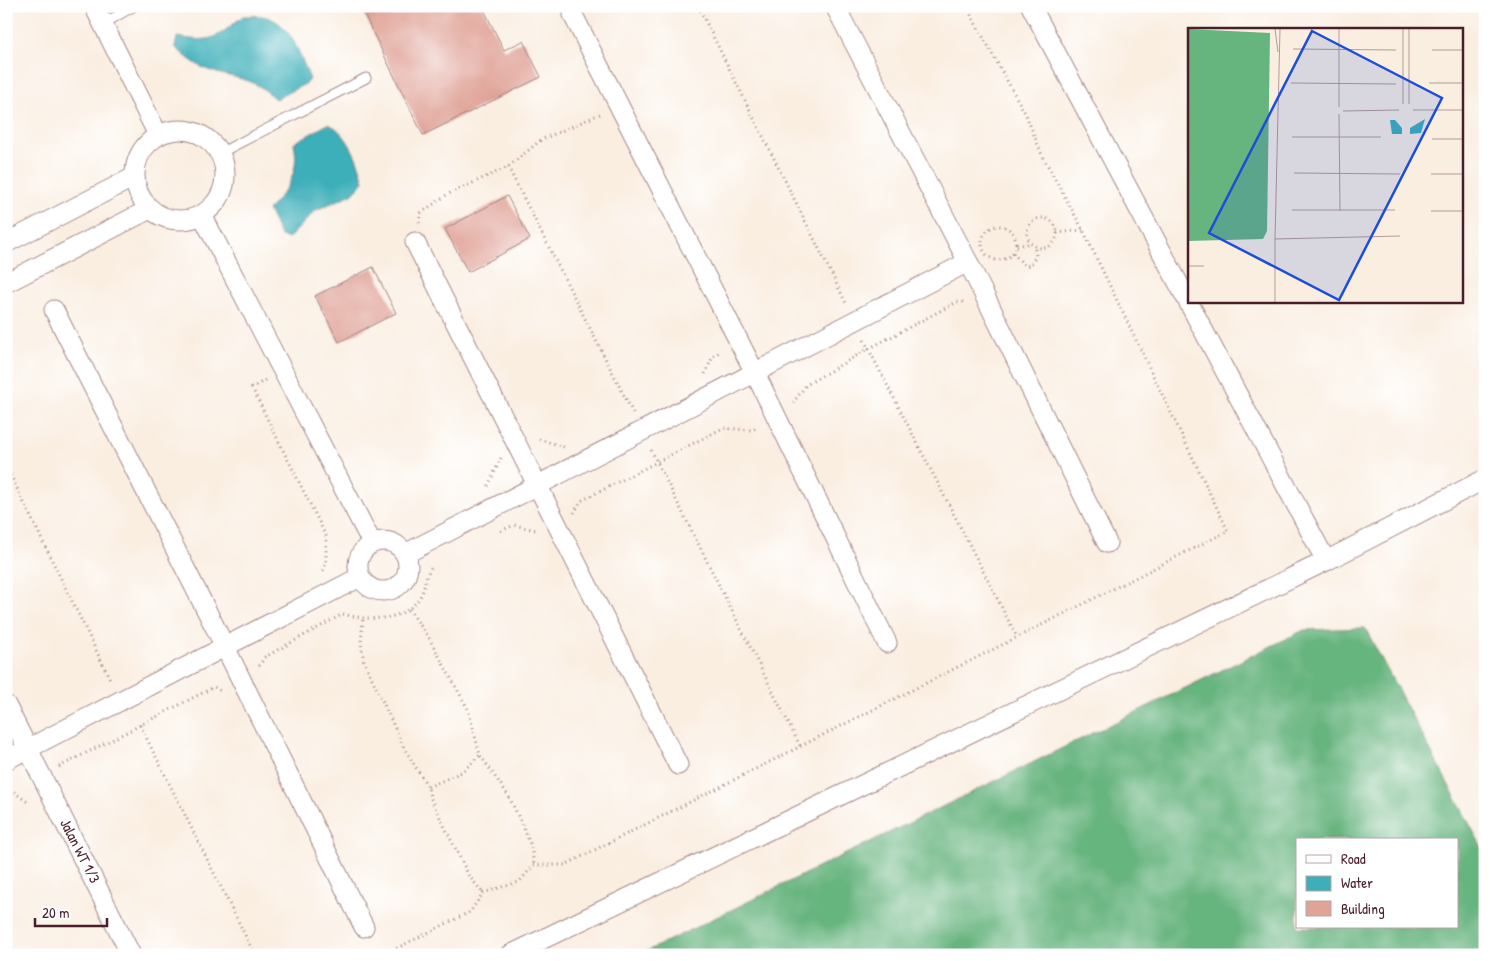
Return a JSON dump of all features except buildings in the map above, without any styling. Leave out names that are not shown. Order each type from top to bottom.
[{"type":"street","points":[[94,6],[158,135]]},
{"type":"street","points":[[835,6],[968,262],[1107,543]]},
{"type":"street","points":[[1031,6],[1188,301]]},
{"type":"street","points":[[573,15],[755,373],[887,643]]},
{"type":"street","points":[[172,130],[192,132],[211,142],[220,153],[225,166],[224,187],[214,206],[190,220],[162,217],[150,210],[142,200],[134,177],[136,164],[140,152],[148,142],[158,135],[172,130]]},
{"type":"street","points":[[6,243],[134,177]]},
{"type":"street","points":[[6,283],[150,210]]},
{"type":"street","points":[[202,214],[372,543]]},
{"type":"street","points":[[415,242],[678,764]]},
{"type":"street","points":[[405,554],[538,484],[638,423],[755,373],[968,262]]},
{"type":"street","points":[[1188,302],[1326,561]]},
{"type":"street","points":[[54,310],[225,647],[364,927]]},
{"type":"street","points":[[510,955],[1326,561],[1485,479]]},
{"type":"street","points":[[384,540],[392,542],[405,554],[408,569],[406,577],[394,588],[387,591],[371,588],[360,577],[358,560],[362,552],[372,543],[384,540]]},
{"type":"street","points":[[6,760],[360,577]]},
{"type":"street","name":"Jalan WT 1/3","points":[[6,705],[131,955]]},
{"type":"lane","points":[[103,24],[134,6]]},
{"type":"lane","points":[[220,153],[366,78]]},
{"type":"path","points":[[383,955],[470,912],[483,894],[519,882],[534,866],[565,865],[1228,531],[1083,230],[1042,155],[1026,115],[966,6]]},
{"type":"path","points":[[415,242],[420,213],[448,194],[508,167],[541,140],[618,105]]},
{"type":"path","points":[[508,167],[800,746]]},
{"type":"path","points":[[1013,253],[1019,263],[1025,266],[1031,265],[1035,261],[1036,255],[1032,244],[1026,232],[1029,224],[1034,219],[1042,217],[1050,219],[1055,225],[1057,233],[1054,241],[1049,246],[1041,248],[1032,244],[1020,244],[1016,247]]},
{"type":"path","points":[[992,227],[1007,227],[1016,239],[1016,247],[1013,253],[999,260],[992,259],[982,247],[986,232],[992,227]]},
{"type":"path","points":[[1057,233],[1083,230]]},
{"type":"path","points":[[497,533],[514,525],[540,531],[558,524],[573,516],[581,501],[723,428],[752,430],[789,411],[806,385],[868,348],[956,302],[974,302],[984,296]]},
{"type":"path","points":[[837,306],[854,297]]},
{"type":"path","points":[[702,381],[713,356],[738,340]]},
{"type":"path","points":[[638,423],[642,410]]},
{"type":"path","points":[[625,418],[638,423]]},
{"type":"path","points":[[487,488],[499,460],[518,446],[537,439],[566,448]]},
{"type":"path","points":[[6,466],[112,682]]},
{"type":"path","points":[[6,786],[40,812],[62,796],[59,768],[214,687],[235,700],[248,693],[259,686],[258,667],[265,657],[343,614],[363,620],[379,620],[409,609],[421,595],[427,573],[438,558]]},
{"type":"path","points":[[409,609],[429,638],[468,708],[480,755],[508,795],[531,846],[534,866]]},
{"type":"path","points":[[363,620],[361,642],[364,661],[404,748],[428,787],[430,797],[469,876],[483,894]]},
{"type":"path","points":[[140,725],[255,955]]},
{"type":"path","points":[[428,787],[462,772],[480,755]]},
{"type":"green space","points":[[1365,628],[1485,853],[1485,955],[639,955],[1304,630]]},
{"type":"water","points":[[243,16],[267,17],[283,27],[299,51],[310,79],[305,84],[275,99],[252,82],[201,67],[175,47],[177,37],[206,39],[213,37],[226,30]]},
{"type":"water","points":[[328,124],[335,127],[341,133],[352,148],[364,182],[352,194],[316,210],[288,239],[280,235],[268,210],[291,180],[295,163],[294,143]]}]
